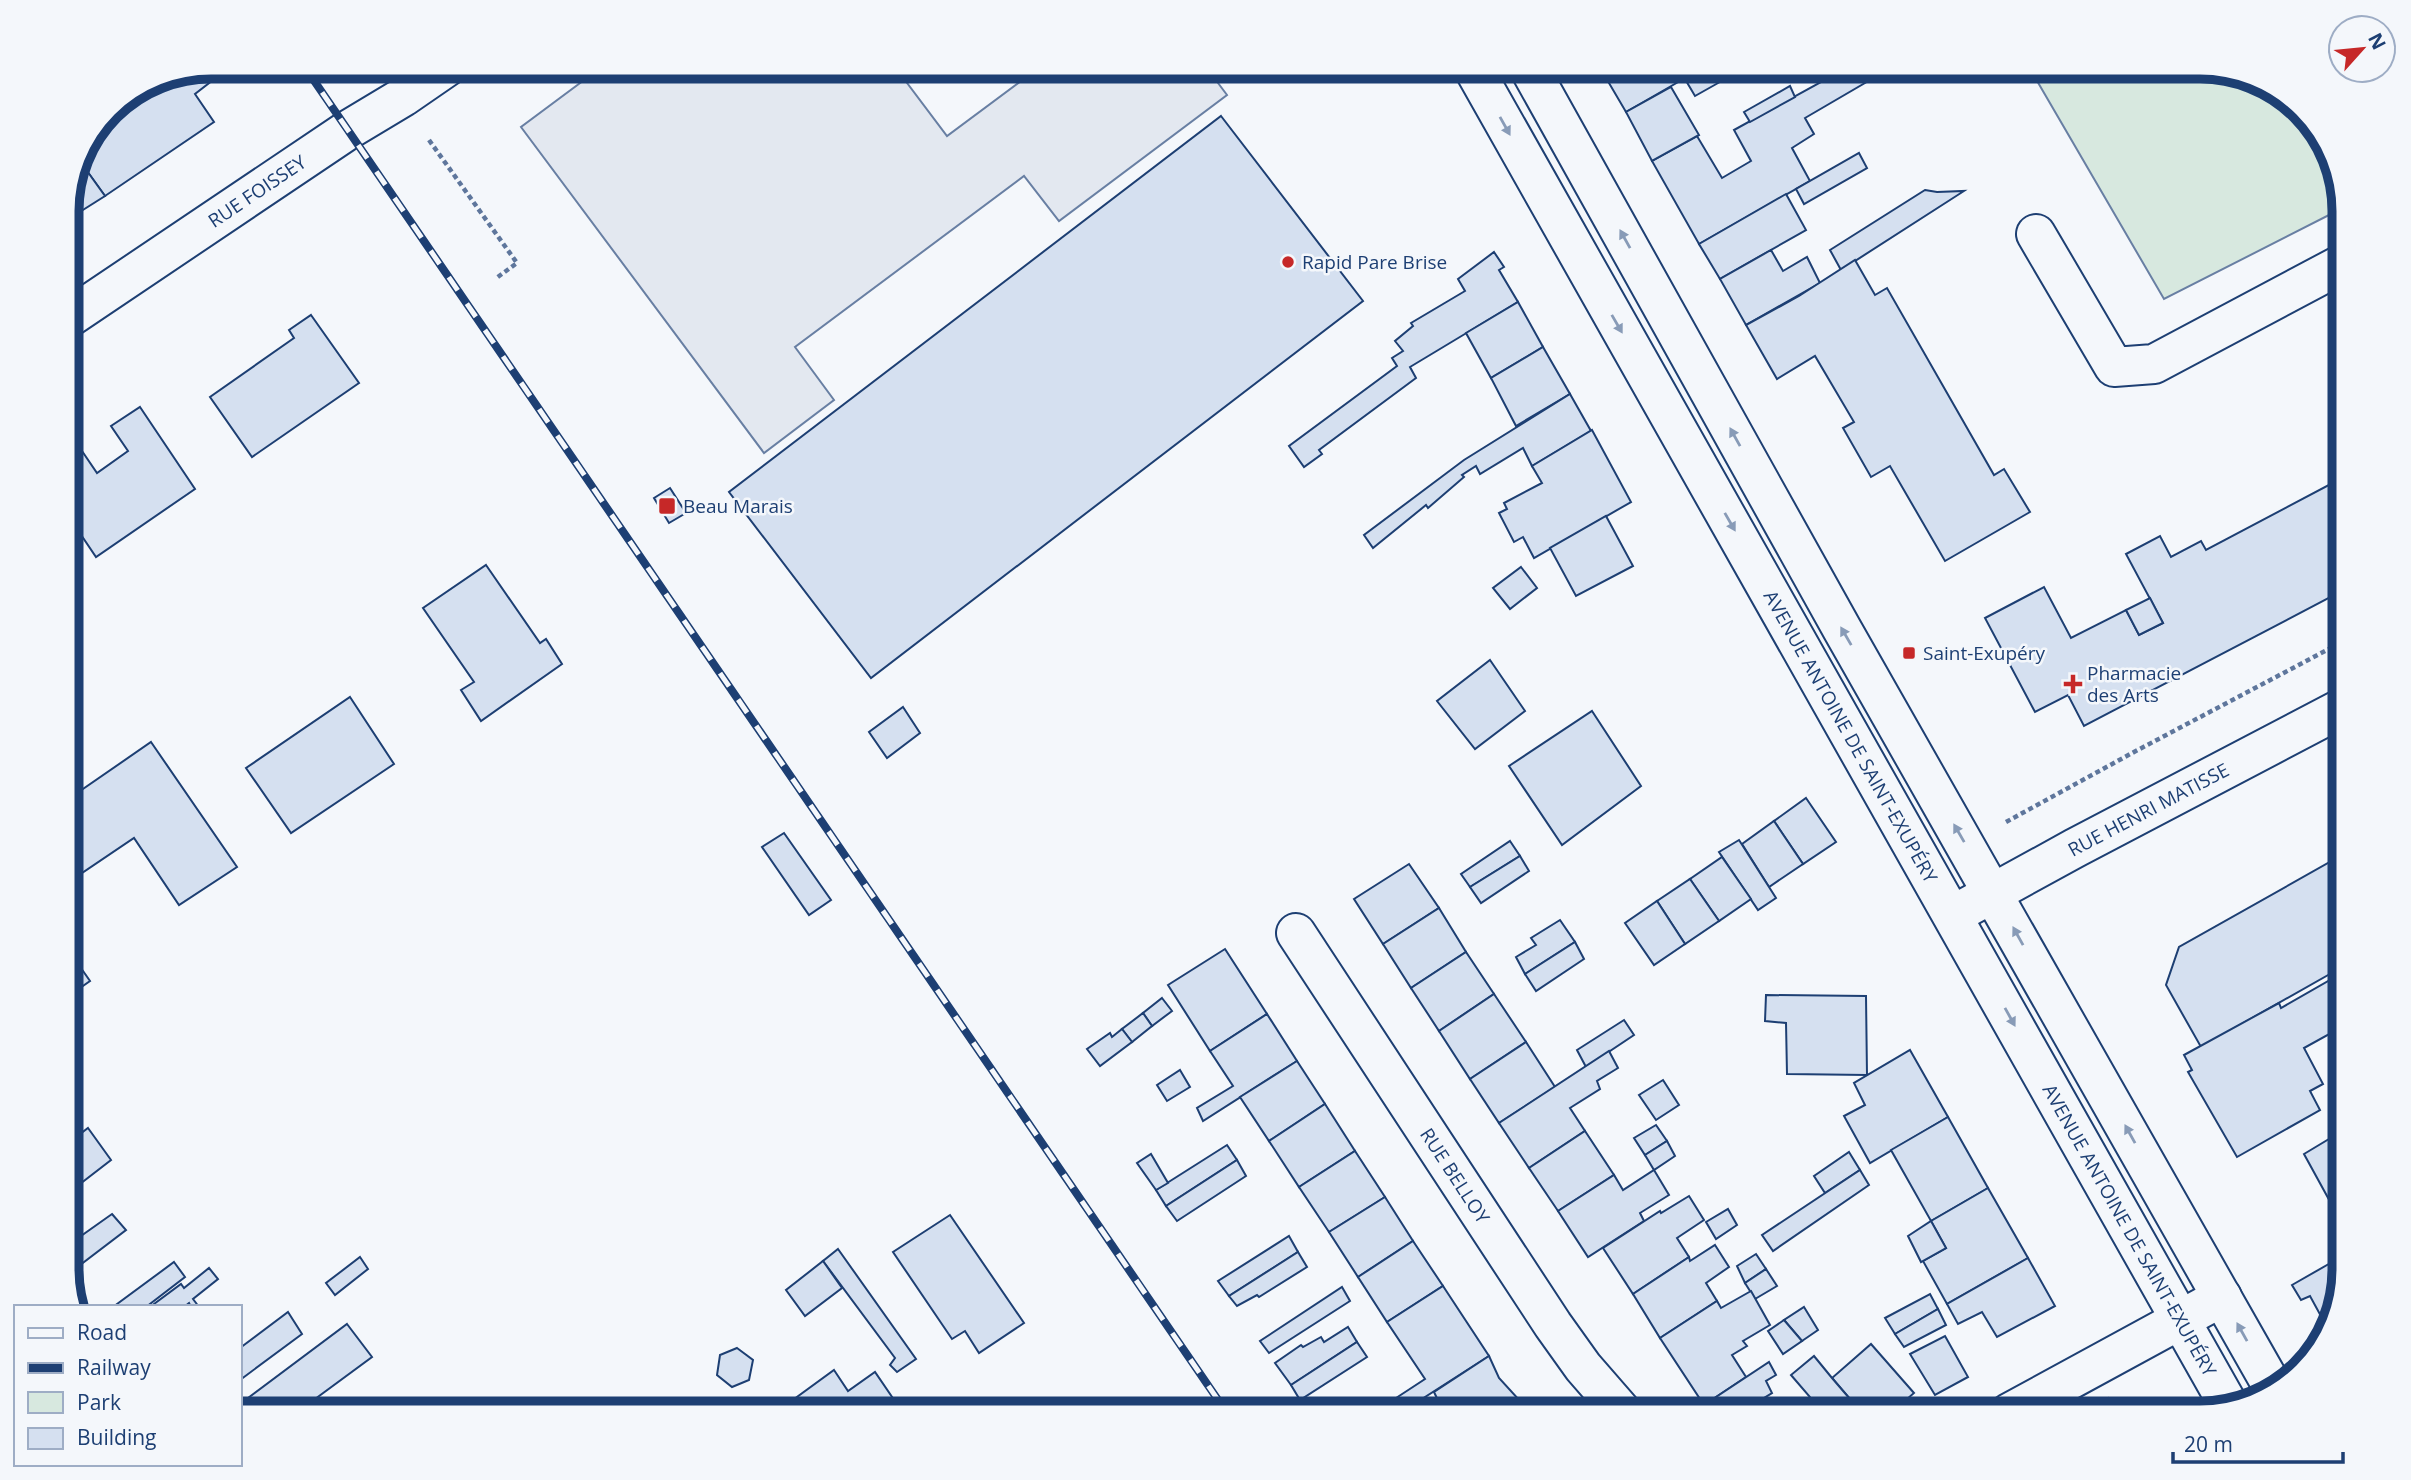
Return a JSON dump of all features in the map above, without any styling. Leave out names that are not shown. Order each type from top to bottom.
[{"type":"main road","name":"RUE FOISSEY","points":[[79,311],[348,130],[429,79]]},
{"type":"main road","name":"AVENUE ANTOINE DE SAINT-EXUPÉRY","points":[[1479,79],[2226,1398]]},
{"type":"main road","points":[[1535,79],[1842,629],[2270,1382]]},
{"type":"main road","points":[[2036,234],[2114,367],[2154,364],[2332,269]]},
{"type":"main road","name":"RUE HENRI MATISSE","points":[[1953,915],[2332,713]]},
{"type":"main road","name":"RUE BELLOY","points":[[1296,933],[1553,1325],[1583,1367],[1613,1401]]},
{"type":"main road","points":[[2032,1401],[2222,1297]]},
{"type":"path","points":[[403,97],[429,140],[517,263],[495,279]]},
{"type":"path","points":[[1966,844],[2134,751],[2332,647]]},
{"type":"green space","points":[[2036,79],[2200,79],[2234,83],[2266,96],[2281,106],[2299,124],[2319,153],[2330,185],[2332,214],[2164,299]]},
{"type":"shaded area","points":[[586,79],[904,79],[947,136],[1024,79],[1215,79],[1227,95],[1059,221],[1024,176],[795,347],[834,400],[764,453],[521,127]]},
{"type":"building","points":[[212,79],[195,94],[214,122],[105,196],[86,169],[96,145],[117,117],[145,96],[160,89],[177,83]]},
{"type":"building","points":[[1607,79],[1683,79],[1626,112]]},
{"type":"building","points":[[1685,79],[1725,79],[1695,96]]},
{"type":"building","points":[[1826,79],[1872,79],[1805,118],[1814,134],[1792,148],[1810,181],[1699,244],[1652,161],[1697,136],[1722,178],[1751,161],[1734,130]]},
{"type":"building","points":[[1790,86],[1795,97],[1750,122],[1744,112]]},
{"type":"building","points":[[1671,87],[1699,135],[1652,161],[1626,112]]},
{"type":"building","points":[[1221,116],[1363,301],[871,678],[729,492]]},
{"type":"building","points":[[1859,153],[1867,168],[1804,204],[1796,189]]},
{"type":"building","points":[[86,169],[105,196],[79,212],[81,185]]},
{"type":"building","points":[[1925,190],[1964,191],[1841,270],[1830,250]]},
{"type":"building","points":[[1786,194],[1806,230],[1720,279],[1699,244]]},
{"type":"building","points":[[1771,250],[1783,271],[1807,257],[1820,283],[1746,325],[1720,279]]},
{"type":"building","points":[[1494,252],[1504,267],[1499,270],[1518,302],[1410,367],[1416,378],[1319,450],[1322,454],[1304,467],[1289,446],[1397,366],[1392,358],[1403,351],[1395,341],[1413,326],[1411,323],[1465,291],[1458,279]]},
{"type":"building","points":[[1855,260],[1875,295],[1887,288],[1994,475],[2004,469],[2030,512],[1945,561],[1890,466],[1871,477],[1843,428],[1854,422],[1815,356],[1777,379],[1746,325],[1799,296]]},
{"type":"building","points":[[1518,302],[1543,347],[1491,378],[1466,333]]},
{"type":"building","points":[[311,315],[359,383],[252,457],[210,397],[294,338],[289,330]]},
{"type":"building","points":[[1543,347],[1570,394],[1516,426],[1491,378]]},
{"type":"building","points":[[1570,394],[1591,431],[1532,466],[1523,448],[1480,474],[1476,466],[1462,475],[1464,477],[1428,508],[1426,505],[1373,548],[1364,535],[1464,460]]},
{"type":"building","points":[[140,407],[195,489],[96,557],[79,532],[79,449],[97,473],[128,451],[111,426]]},
{"type":"building","points":[[1592,430],[1631,502],[1534,558],[1523,537],[1514,542],[1499,513],[1507,509],[1504,503],[1542,483],[1532,466]]},
{"type":"building","points":[[2332,483],[2332,596],[2084,726],[2068,695],[2035,712],[1985,618],[2044,587],[2071,638],[2126,610],[2139,635],[2163,623],[2126,554],[2160,536],[2171,557],[2201,541],[2206,550]]},
{"type":"building","points":[[670,488],[686,513],[669,523],[654,498]]},
{"type":"building","points":[[1606,516],[1633,566],[1576,596],[1550,548]]},
{"type":"building","points":[[486,565],[540,643],[546,639],[562,664],[481,721],[461,690],[474,682],[423,608]]},
{"type":"building","points":[[1521,567],[1537,588],[1510,609],[1493,588]]},
{"type":"building","points":[[2150,598],[2163,623],[2139,635],[2126,610]]},
{"type":"building","points":[[1490,660],[1525,711],[1475,749],[1437,701]]},
{"type":"building","points":[[350,697],[394,764],[291,833],[246,768]]},
{"type":"building","points":[[903,707],[920,733],[887,758],[869,732]]},
{"type":"building","points":[[1592,711],[1641,786],[1562,845],[1509,766]]},
{"type":"building","points":[[151,742],[237,867],[179,905],[134,838],[79,875],[79,792]]},
{"type":"building","points":[[1806,798],[1836,842],[1803,864],[1774,821]]},
{"type":"building","points":[[1774,821],[1803,864],[1769,887],[1742,844]]},
{"type":"building","points":[[784,833],[831,900],[809,915],[762,847]]},
{"type":"building","points":[[1739,840],[1776,898],[1758,910],[1719,852]]},
{"type":"building","points":[[1510,841],[1520,856],[1470,887],[1461,874]]},
{"type":"building","points":[[1520,856],[1529,871],[1481,903],[1470,887]]},
{"type":"building","points":[[1722,857],[1751,899],[1719,921],[1690,879]]},
{"type":"building","points":[[2332,861],[2332,973],[2201,1047],[2166,985],[2179,947]]},
{"type":"building","points":[[1409,864],[1439,908],[1383,944],[1354,899]]},
{"type":"building","points":[[1690,879],[1719,921],[1685,944],[1657,901]]},
{"type":"building","points":[[1657,901],[1685,944],[1654,965],[1625,923]]},
{"type":"building","points":[[1439,908],[1466,952],[1411,988],[1383,944]]},
{"type":"building","points":[[1560,920],[1575,942],[1525,974],[1516,957],[1536,945],[1531,938]]},
{"type":"building","points":[[1575,942],[1584,959],[1536,991],[1525,974]]},
{"type":"building","points":[[1225,949],[1267,1014],[1210,1051],[1168,985]]},
{"type":"building","points":[[1466,952],[1494,994],[1439,1031],[1411,988]]},
{"type":"building","points":[[79,965],[90,981],[79,989]]},
{"type":"building","points":[[2332,979],[2332,1033],[2304,1048],[2323,1084],[2310,1091],[2320,1110],[2237,1157],[2188,1072],[2192,1070],[2184,1055],[2279,1003],[2281,1008]]},
{"type":"building","points":[[1494,994],[1526,1042],[1470,1079],[1439,1031]]},
{"type":"building","points":[[1766,995],[1866,996],[1867,1075],[1787,1074],[1786,1023],[1765,1021]]},
{"type":"building","points":[[1162,998],[1172,1011],[1152,1026],[1143,1013]]},
{"type":"building","points":[[1143,1013],[1152,1026],[1132,1042],[1122,1029]]},
{"type":"building","points":[[1267,1014],[1297,1061],[1203,1121],[1197,1108],[1233,1086],[1210,1051]]},
{"type":"building","points":[[1624,1020],[1634,1035],[1586,1067],[1577,1050]]},
{"type":"building","points":[[1122,1029],[1132,1042],[1100,1066],[1087,1049],[1110,1033],[1112,1037]]},
{"type":"building","points":[[1526,1042],[1555,1087],[1499,1123],[1470,1079]]},
{"type":"building","points":[[1910,1050],[1948,1117],[1870,1163],[1844,1116],[1865,1105],[1854,1083]]},
{"type":"building","points":[[1609,1051],[1618,1068],[1597,1081],[1600,1089],[1570,1108],[1585,1131],[1529,1168],[1499,1123]]},
{"type":"building","points":[[1297,1061],[1325,1104],[1269,1141],[1240,1097]]},
{"type":"building","points":[[1180,1070],[1190,1087],[1167,1101],[1157,1085]]},
{"type":"building","points":[[1663,1080],[1679,1105],[1656,1120],[1639,1095]]},
{"type":"building","points":[[1325,1104],[1355,1151],[1299,1187],[1269,1141]]},
{"type":"building","points":[[1948,1117],[1988,1188],[1931,1221],[1891,1150]]},
{"type":"building","points":[[1656,1125],[1667,1141],[1645,1155],[1634,1138]]},
{"type":"building","points":[[88,1128],[111,1160],[79,1185],[79,1135]]},
{"type":"building","points":[[1585,1131],[1614,1175],[1558,1211],[1529,1168]]},
{"type":"building","points":[[2332,1137],[2332,1205],[2304,1154]]},
{"type":"building","points":[[1667,1141],[1675,1156],[1654,1170],[1645,1155]]},
{"type":"building","points":[[1227,1145],[1237,1160],[1166,1206],[1156,1190]]},
{"type":"building","points":[[1355,1151],[1385,1197],[1329,1232],[1299,1187]]},
{"type":"building","points":[[1849,1152],[1860,1170],[1825,1193],[1814,1176]]},
{"type":"building","points":[[1151,1154],[1168,1183],[1156,1190],[1137,1163]]},
{"type":"building","points":[[1237,1160],[1246,1176],[1177,1221],[1166,1206]]},
{"type":"building","points":[[1654,1170],[1669,1195],[1640,1213],[1644,1221],[1588,1257],[1558,1211],[1614,1175],[1623,1190]]},
{"type":"building","points":[[1860,1170],[1869,1185],[1773,1251],[1762,1235]]},
{"type":"building","points":[[1988,1188],[2028,1258],[1947,1304],[1923,1261],[1946,1248],[1931,1221]]},
{"type":"building","points":[[1689,1196],[1704,1220],[1677,1238],[1689,1257],[1633,1294],[1603,1248],[1660,1211],[1661,1213]]},
{"type":"building","points":[[1385,1197],[1413,1241],[1358,1277],[1329,1232]]},
{"type":"building","points":[[1728,1209],[1737,1225],[1716,1239],[1706,1222]]},
{"type":"building","points":[[112,1214],[126,1230],[79,1266],[79,1237]]},
{"type":"building","points":[[950,1215],[1024,1323],[979,1353],[965,1331],[952,1339],[893,1252]]},
{"type":"building","points":[[1931,1221],[1946,1248],[1921,1262],[1908,1236]]},
{"type":"building","points":[[1289,1236],[1298,1252],[1229,1296],[1218,1281]]},
{"type":"building","points":[[1413,1241],[1443,1286],[1387,1322],[1358,1277]]},
{"type":"building","points":[[1715,1245],[1729,1267],[1706,1283],[1717,1301],[1660,1338],[1633,1294],[1689,1257],[1690,1261]]},
{"type":"building","points":[[838,1249],[916,1359],[897,1372],[890,1365],[895,1358],[823,1261]]},
{"type":"building","points":[[1298,1252],[1307,1267],[1259,1297],[1257,1295],[1237,1306],[1229,1296]]},
{"type":"building","points":[[1756,1254],[1766,1269],[1745,1283],[1737,1266]]},
{"type":"building","points":[[360,1257],[368,1269],[335,1295],[326,1283]]},
{"type":"building","points":[[2028,1258],[2055,1306],[1997,1337],[1982,1312],[1958,1324],[1947,1304]]},
{"type":"building","points":[[823,1261],[842,1288],[805,1316],[786,1290]]},
{"type":"building","points":[[174,1262],[185,1277],[149,1305],[116,1305]]},
{"type":"building","points":[[2332,1262],[2331,1286],[2322,1319],[2310,1296],[2301,1300],[2292,1285]]},
{"type":"building","points":[[209,1268],[218,1279],[193,1299],[198,1305],[153,1305],[181,1284],[184,1288]]},
{"type":"building","points":[[1766,1269],[1777,1286],[1755,1299],[1745,1283]]},
{"type":"building","points":[[1443,1286],[1489,1356],[1419,1401],[1394,1401],[1425,1379],[1387,1322]]},
{"type":"building","points":[[1342,1287],[1350,1301],[1269,1353],[1260,1341]]},
{"type":"building","points":[[1751,1291],[1770,1325],[1743,1341],[1747,1346],[1732,1355],[1746,1377],[1710,1401],[1701,1401],[1660,1338],[1717,1301],[1721,1308]]},
{"type":"building","points":[[1930,1294],[1938,1309],[1895,1334],[1885,1318]]},
{"type":"building","points":[[1804,1307],[1818,1330],[1802,1341],[1784,1320]]},
{"type":"building","points":[[1938,1309],[1946,1325],[1904,1347],[1895,1334]]},
{"type":"building","points":[[288,1312],[302,1334],[242,1379],[242,1346]]},
{"type":"building","points":[[1784,1320],[1802,1341],[1783,1354],[1768,1331]]},
{"type":"building","points":[[347,1324],[372,1357],[312,1401],[244,1401]]},
{"type":"building","points":[[1348,1327],[1357,1342],[1291,1385],[1275,1363],[1301,1345],[1303,1347],[1321,1337],[1324,1342]]},
{"type":"building","points":[[1945,1336],[1968,1377],[1935,1395],[1910,1354]]},
{"type":"building","points":[[1357,1342],[1367,1357],[1300,1400],[1291,1385]]},
{"type":"building","points":[[1871,1344],[1914,1393],[1905,1401],[1852,1401],[1832,1378]]},
{"type":"building","points":[[737,1348],[753,1360],[749,1380],[732,1387],[717,1375],[720,1355]]},
{"type":"building","points":[[1489,1356],[1499,1378],[1520,1401],[1438,1401],[1434,1392]]},
{"type":"building","points":[[1814,1356],[1852,1401],[1805,1401],[1810,1397],[1791,1375]]},
{"type":"building","points":[[1769,1362],[1776,1375],[1766,1381],[1772,1393],[1759,1401],[1710,1401]]},
{"type":"building","points":[[834,1370],[848,1391],[875,1372],[895,1401],[791,1401]]},
{"type":"railway","points":[[313,79],[1219,1401]]},
{"type":"place","name":"Rapid Pare Brise","points":[[1288,262]]},
{"type":"place","name":"Beau Marais","points":[[667,506]]},
{"type":"place","name":"Saint-Exupéry","points":[[1909,653]]},
{"type":"place","name":"Pharmacie des Arts","points":[[2073,684]]}]
